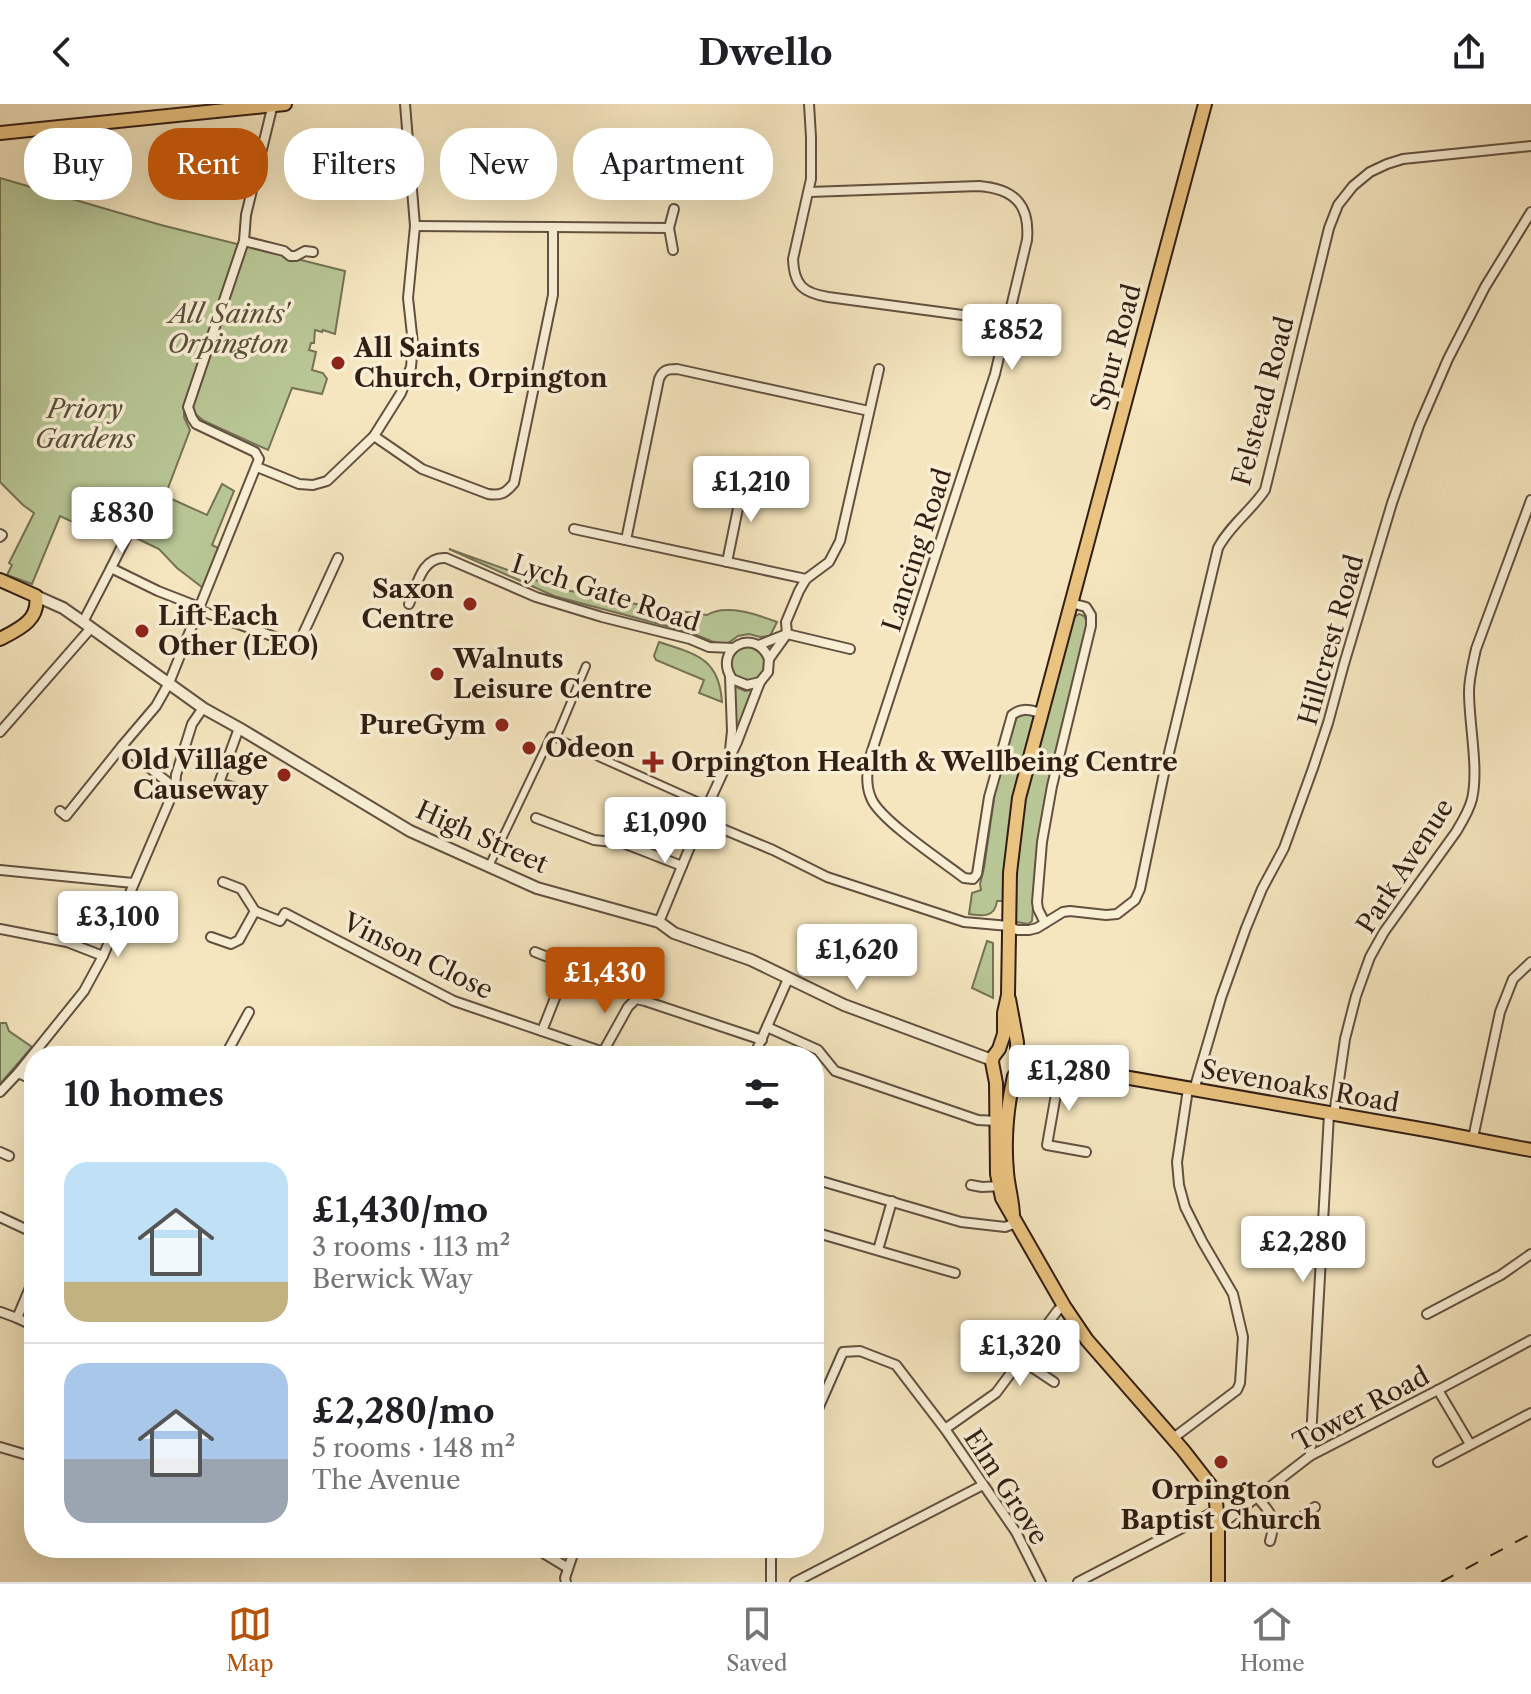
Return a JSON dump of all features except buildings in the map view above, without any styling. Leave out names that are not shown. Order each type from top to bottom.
[{"type":"main road","points":[[0,133],[277,104]]},
{"type":"main road","name":"Spur Road","points":[[1004,1186],[997,1174],[996,1060],[1004,1034],[1008,995],[1010,873],[1019,798],[1205,104]]},
{"type":"main road","name":"High Street","points":[[0,580],[36,596]]},
{"type":"main road","points":[[0,639],[35,615],[36,596]]},
{"type":"main road","name":"Spur Road","points":[[1008,995],[1018,1052]]},
{"type":"main road","points":[[1016,1074],[1004,1077],[996,1060],[1008,1047],[1018,1052],[1022,1063],[1008,1101],[1006,1121],[1004,1186],[1013,1202],[1014,1220],[1064,1306],[1096,1351],[1211,1486],[1217,1510],[1218,1582]]},
{"type":"main road","name":"Sevenoaks Road","points":[[1018,1052],[1061,1066],[1531,1150]]},
{"type":"main road","name":"Sevenoaks Road","points":[[1016,1074],[1035,1068],[1061,1066]]},
{"type":"street","points":[[60,811],[66,816],[156,706],[169,683],[257,467],[259,459],[255,452],[196,424],[188,407],[244,241],[246,215],[277,104]]},
{"type":"street","points":[[257,467],[299,484],[313,485],[327,481],[374,436],[401,393],[411,367],[413,344],[408,298],[415,226],[405,104]]},
{"type":"street","points":[[809,104],[812,165],[809,192],[793,259],[796,279],[804,290],[828,297],[1007,321]]},
{"type":"street","name":"Felstead Road","points":[[701,820],[845,884],[958,921],[1029,930],[1070,911],[1117,914],[1135,900],[1218,548],[1226,533],[1265,490],[1329,228],[1338,205],[1353,186],[1370,172],[1403,159],[1531,146]]},
{"type":"street","name":"Lancing Road","points":[[809,192],[997,187],[1011,194],[1023,206],[1029,223],[1027,240],[995,374],[868,763],[866,781],[873,801],[885,817],[964,878],[973,879],[977,874],[989,797],[1012,715],[1025,709],[1041,713]]},
{"type":"street","points":[[673,250],[669,228],[674,209]]},
{"type":"street","name":"Hillcrest Road","points":[[1172,1439],[1237,1390],[1243,1337],[1233,1294],[1185,1207],[1179,1185],[1177,1162],[1191,1090],[1246,928],[1284,848],[1317,757],[1378,550],[1419,426],[1448,359],[1485,287],[1531,212]]},
{"type":"street","points":[[415,226],[669,228]]},
{"type":"street","points":[[374,436],[422,469],[488,494],[507,492],[514,483],[553,295],[553,227]]},
{"type":"street","points":[[244,241],[284,251],[290,256],[313,252]]},
{"type":"street","points":[[626,540],[662,372],[677,369],[869,411]]},
{"type":"street","points":[[769,659],[787,634],[786,622],[806,579],[829,562],[840,541],[879,369]]},
{"type":"street","points":[[727,562],[744,479]]},
{"type":"street","name":"Park Avenue","points":[[1310,1456],[1331,1114],[1345,1039],[1370,957],[1384,932],[1456,832],[1472,800],[1471,674],[1476,649],[1531,500]]},
{"type":"street","points":[[574,529],[806,579]]},
{"type":"street","points":[[0,732],[87,625],[130,530]]},
{"type":"street","name":"Lych Gate Road","points":[[409,604],[427,563],[435,557],[446,558],[536,597],[690,639],[709,647],[733,648]]},
{"type":"street","points":[[111,568],[198,609],[298,645],[338,558]]},
{"type":"street","name":"High Street","points":[[36,596],[63,608],[203,708],[410,831],[543,890],[659,922],[674,933],[751,960],[844,1005],[996,1060]]},
{"type":"street","points":[[1045,923],[1037,902],[1042,842],[1052,786],[1091,626],[1091,615],[1086,607],[1071,603]]},
{"type":"street","points":[[35,615],[63,608]]},
{"type":"street","points":[[759,645],[787,634],[850,649]]},
{"type":"street","points":[[659,922],[737,742],[760,682],[768,672],[769,659],[765,651],[759,645],[745,642],[733,648],[727,660],[732,731],[730,755]]},
{"type":"street","name":"Lych Gate Road","points":[[709,647],[728,673]]},
{"type":"street","points":[[556,738],[586,666]]},
{"type":"street","points":[[728,673],[742,685],[760,682]]},
{"type":"street","points":[[40,1046],[84,991],[103,956],[175,788],[192,724],[203,708]]},
{"type":"street","points":[[239,728],[219,783],[256,794]]},
{"type":"street","points":[[489,866],[551,736],[708,806]]},
{"type":"street","points":[[122,746],[175,788]]},
{"type":"street","points":[[536,818],[594,840],[623,843],[682,866]]},
{"type":"street","points":[[0,870],[133,883]]},
{"type":"street","points":[[211,937],[231,944],[239,940],[255,911],[241,889],[223,882]]},
{"type":"street","name":"Vinson Close","points":[[255,911],[280,921],[285,913],[454,1001],[586,1046]]},
{"type":"street","points":[[0,929],[67,942],[103,956]]},
{"type":"street","points":[[535,952],[568,965],[542,1031]]},
{"type":"street","points":[[1473,1138],[1500,1012],[1513,979],[1531,962]]},
{"type":"street","points":[[759,1046],[788,979]]},
{"type":"street","points":[[606,1046],[628,1007],[636,999],[762,1040]]},
{"type":"street","points":[[230,1046],[249,1012]]},
{"type":"street","points":[[767,1027],[809,1046]]},
{"type":"street","points":[[824,1057],[835,1071],[978,1120],[997,1121]]},
{"type":"street","points":[[0,1092],[24,1066]]},
{"type":"street","points":[[1061,1066],[1047,1145],[1086,1152]]},
{"type":"street","points":[[18,1073],[24,1076]]},
{"type":"street","points":[[0,1152],[9,1156]]},
{"type":"street","points":[[824,1183],[961,1222],[1005,1227],[1014,1220]]},
{"type":"street","points":[[971,1185],[1004,1186]]},
{"type":"street","points":[[878,1250],[892,1201]]},
{"type":"street","points":[[0,1217],[24,1228]]},
{"type":"street","points":[[824,1235],[955,1273]]},
{"type":"street","points":[[1427,1314],[1501,1275],[1531,1254]]},
{"type":"street","points":[[17,1318],[24,1302]]},
{"type":"street","points":[[945,1429],[996,1393],[1064,1306]]},
{"type":"street","points":[[1,1312],[24,1321]]},
{"type":"street","name":"Tower Road","points":[[1218,1525],[1310,1456],[1531,1340]]},
{"type":"street","name":"Elm Grove","points":[[824,1395],[843,1352],[860,1351],[896,1365],[945,1429],[1016,1532],[1041,1582]]},
{"type":"street","points":[[1021,1360],[1054,1382]]},
{"type":"street","points":[[1438,1390],[1470,1444]]},
{"type":"street","points":[[1438,1462],[1531,1413]]},
{"type":"street","points":[[0,1447],[24,1454]]},
{"type":"street","points":[[795,1582],[983,1485]]},
{"type":"street","points":[[1257,1497],[1273,1516],[1275,1524],[1270,1541]]},
{"type":"street","points":[[1275,1524],[1295,1522],[1315,1507]]},
{"type":"street","points":[[1078,1582],[1217,1510]]},
{"type":"street","points":[[552,1558],[568,1568]]},
{"type":"street","points":[[566,1582],[572,1558]]},
{"type":"street","points":[[771,1558],[771,1582]]},
{"type":"green space","points":[[0,178],[24,185],[24,200],[75,200],[345,271],[335,334],[315,330],[314,343],[311,343],[309,350],[316,352],[312,370],[323,373],[327,379],[322,394],[292,388],[268,450],[204,421],[184,405],[184,417],[190,430],[165,496],[207,515],[222,484],[234,491],[212,545],[220,549],[203,588],[159,549],[134,537],[131,516],[116,502],[88,529],[60,516],[32,584],[7,575],[12,565],[9,563],[34,513],[0,482]]},
{"type":"green space","points":[[449,549],[561,589],[707,615],[723,610],[742,611],[777,622],[770,636],[738,636],[721,645],[689,632],[554,596]]},
{"type":"green space","points":[[1079,614],[1087,622],[1044,803],[1032,921],[1028,924],[1017,922],[1013,918],[1018,841],[1025,800],[1071,619]]},
{"type":"green space","points":[[659,642],[684,650],[711,667],[720,687],[722,702],[699,693],[704,680],[656,660],[654,656]]},
{"type":"green space","points":[[748,647],[760,652],[765,664],[760,676],[748,681],[736,676],[731,664],[736,652]]},
{"type":"green space","points":[[732,685],[745,691],[754,690],[736,736]]},
{"type":"green space","points":[[1025,713],[1034,716],[1015,795],[1003,901],[997,901],[994,910],[987,915],[969,914],[972,893],[981,890],[995,792],[1016,719]]},
{"type":"green space","points":[[987,941],[993,943],[993,998],[972,988]]},
{"type":"green space","points":[[0,1023],[6,1023],[9,1031],[31,1046],[24,1046],[24,1056],[0,1084]]},
{"type":"railway","points":[[1441,1582],[1531,1534]]},
{"type":"place","name":"All Saints Church, Orpington","points":[[338,363]]},
{"type":"place","name":"Saxon Centre","points":[[470,604]]},
{"type":"place","name":"Lift Each Other (LEO)","points":[[142,631]]},
{"type":"place","name":"Walnuts Leisure Centre","points":[[437,674]]},
{"type":"place","name":"PureGym","points":[[502,725]]},
{"type":"place","name":"Odeon","points":[[529,748]]},
{"type":"place","name":"Orpington Health & Wellbeing Centre","points":[[653,762]]},
{"type":"place","name":"Old Village Causeway","points":[[284,775]]},
{"type":"place","name":"Orpington Baptist Church","points":[[1221,1462]]},
{"type":"park label","name":"All Saints' Orpington","points":[[228,329]]},
{"type":"park label","name":"Priory Gardens","points":[[85,424]]}]
